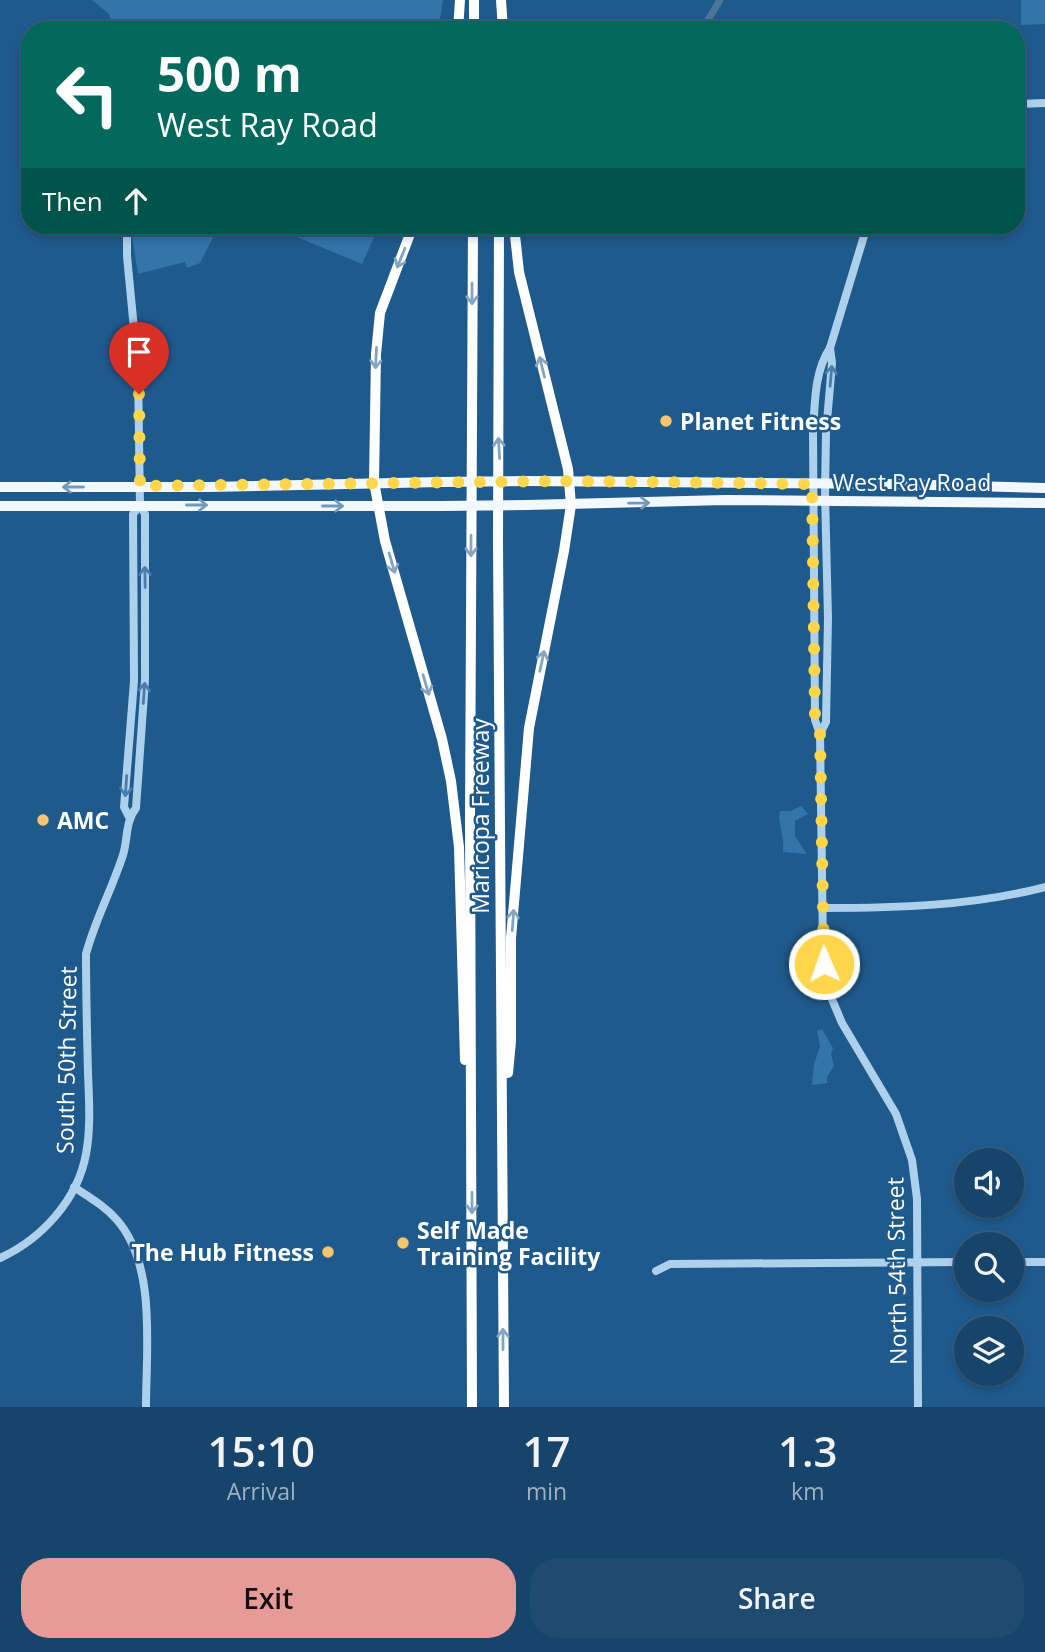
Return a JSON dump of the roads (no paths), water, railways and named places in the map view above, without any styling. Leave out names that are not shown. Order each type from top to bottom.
[{"type":"highway","points":[[459,21],[460,0]]},
{"type":"highway","points":[[474,0],[474,21]]},
{"type":"highway","points":[[501,0],[502,21]]},
{"type":"highway","points":[[410,235],[380,313],[376,354],[374,482],[377,506],[451,780],[459,848],[463,1043],[472,1135]]},
{"type":"highway","name":"Maricopa Freeway","points":[[472,235],[472,1407]]},
{"type":"highway","name":"Maricopa Freeway","points":[[499,235],[498,555],[504,1407]]},
{"type":"highway","points":[[502,1135],[510,1041],[512,926],[529,728],[571,505],[564,452],[525,301],[515,235]]},
{"type":"main road","name":"West Ray Road","points":[[140,495],[374,482],[569,481],[1045,488]]},
{"type":"main road","points":[[0,487],[140,495]]},
{"type":"main road","name":"West Ray Road","points":[[140,495],[377,506],[571,505],[725,500],[1045,503]]},
{"type":"main road","points":[[0,506],[140,495]]},
{"type":"street","points":[[1025,104],[1045,103]]},
{"type":"street","name":"South 50th Street","points":[[127,235],[138,371],[140,495],[133,513],[134,681],[124,807],[129,817],[124,851],[86,954],[89,1116],[87,1152],[74,1187],[103,1207],[119,1223],[129,1237],[140,1262],[145,1293],[146,1407]]},
{"type":"street","name":"North 54th Street","points":[[864,235],[831,348],[823,360],[816,395],[812,484],[815,720],[820,734],[824,964],[831,997],[842,1023],[896,1114],[910,1152],[916,1190],[918,1407]]},
{"type":"street","name":"North 54th Street","points":[[820,734],[826,722],[828,618],[825,484],[831,348]]},
{"type":"street","points":[[822,908],[915,907],[964,903],[1045,887]]},
{"type":"street","points":[[0,1258],[24,1245],[46,1226],[63,1207],[74,1187]]},
{"type":"street","points":[[656,1271],[670,1264],[954,1262]]},
{"type":"street","points":[[1024,1262],[1045,1262]]},
{"type":"waterway","points":[[707,21],[720,0]]},
{"type":"waterway","points":[[898,1238],[905,1238]]},
{"type":"place","name":"Planet Fitness","points":[[666,421]]},
{"type":"place","name":"AMC","points":[[43,820]]},
{"type":"place","name":"Self Made Training Facility","points":[[403,1243]]},
{"type":"place","name":"The Hub Fitness","points":[[328,1252]]}]
